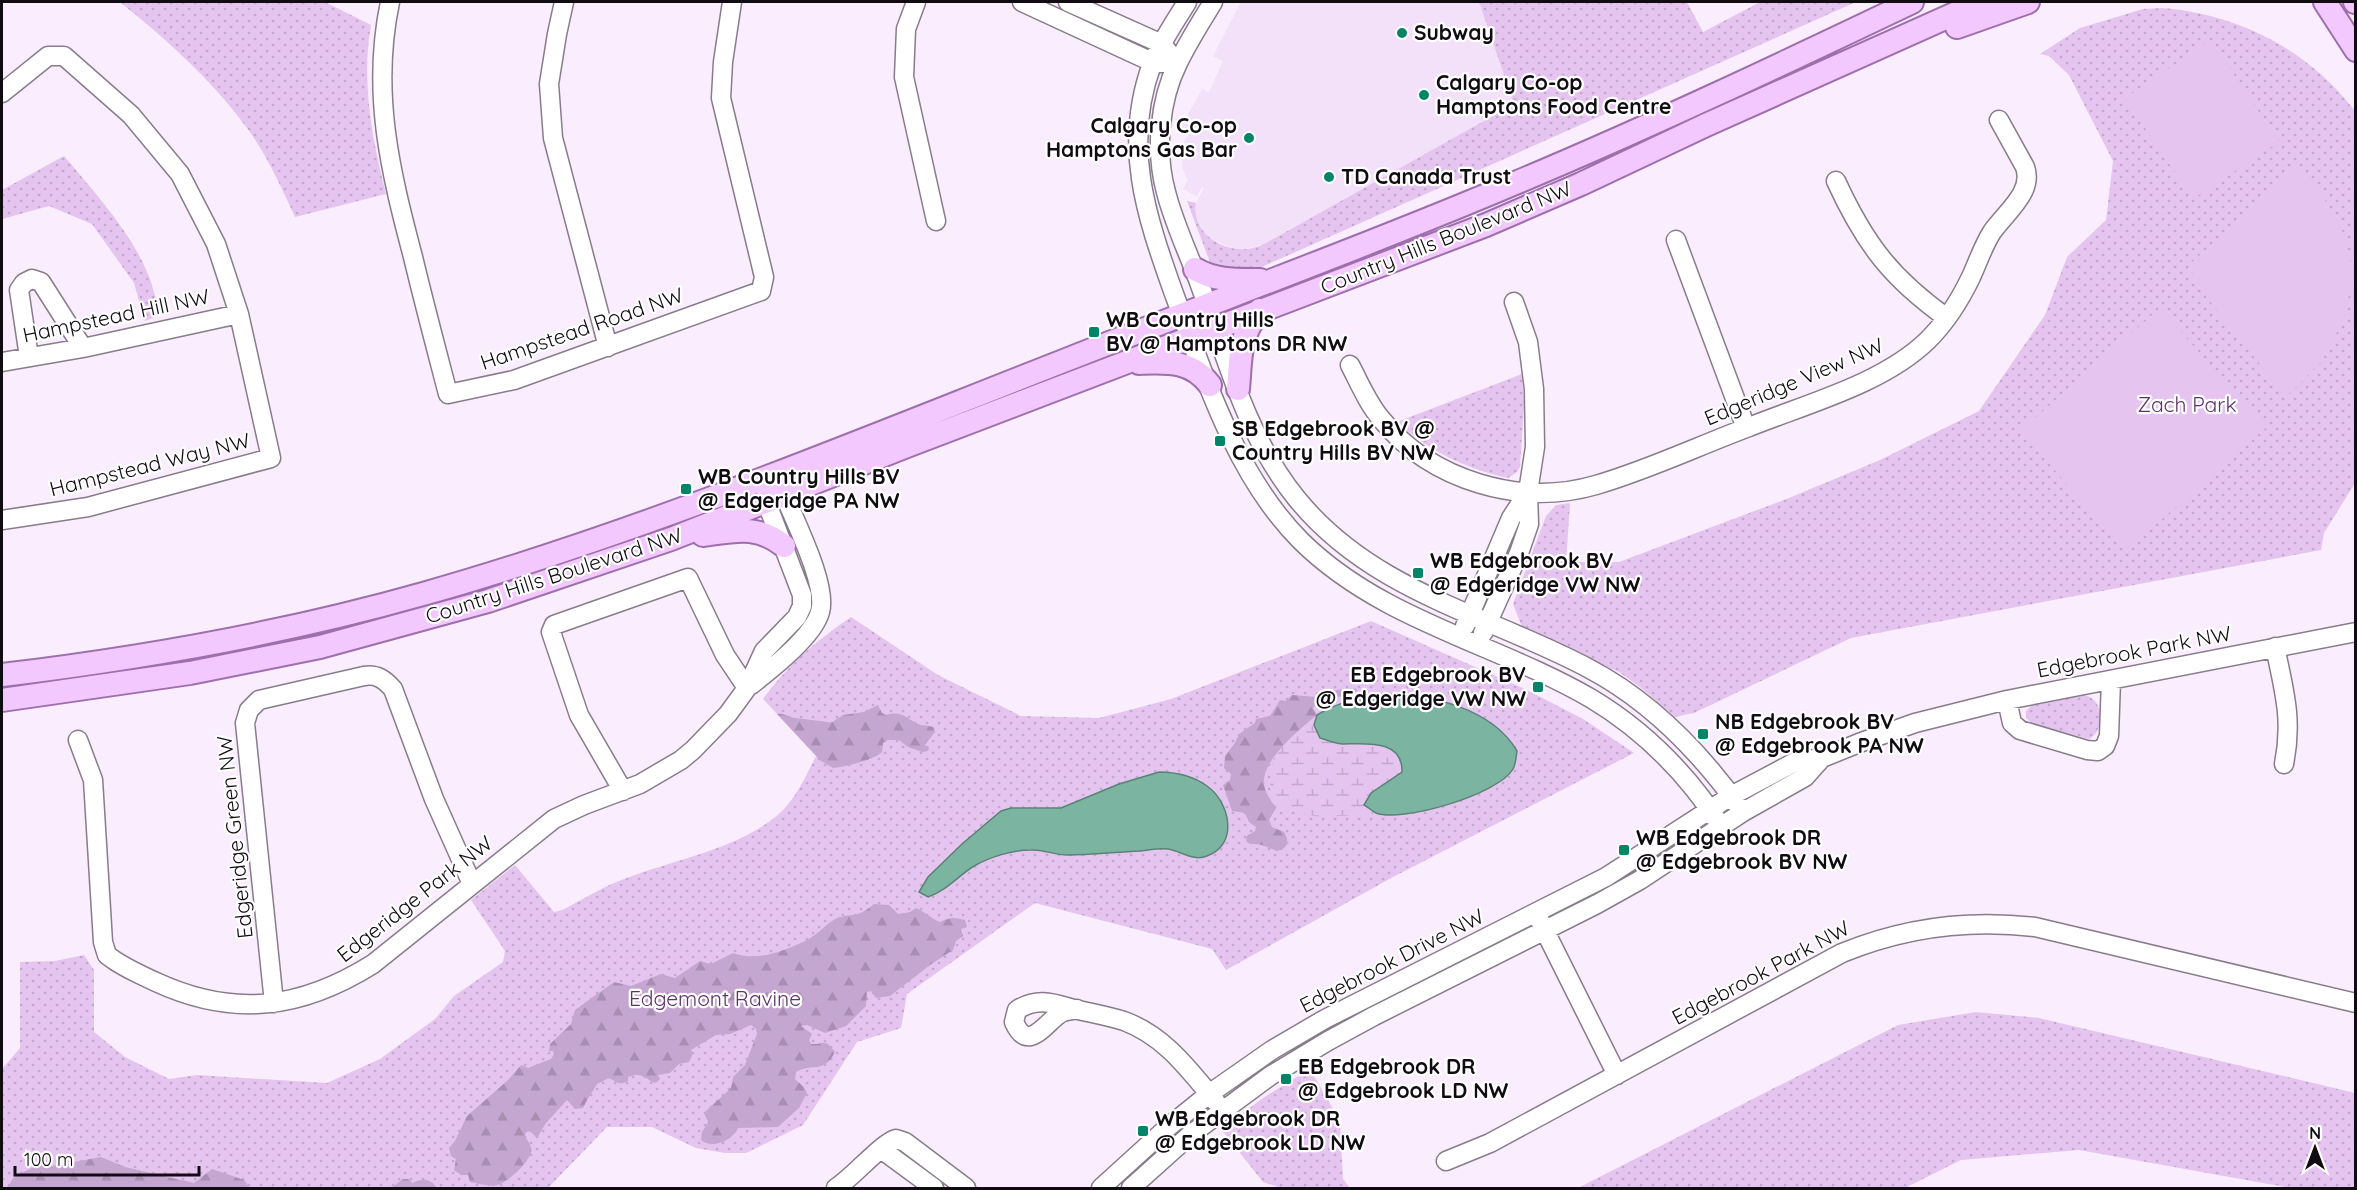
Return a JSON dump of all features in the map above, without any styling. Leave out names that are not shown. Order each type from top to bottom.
[{"type":"main road","name":"Country Hills Boulevard NW","points":[[2,675],[64,668],[230,641],[377,607],[542,558],[652,521],[1514,184],[1912,2]]},
{"type":"main road","name":"Country Hills Boulevard NW","points":[[2,700],[190,673],[320,647],[488,601],[671,539],[1260,310],[1486,225],[1581,184],[1852,58],[1981,2]]},
{"type":"main road","points":[[1852,58],[1902,46],[2028,2]]},
{"type":"main road","points":[[2325,2],[2355,50]]},
{"type":"main road","points":[[1195,270],[1216,278],[1273,280]]},
{"type":"main road","points":[[1238,389],[1242,339],[1260,310]]},
{"type":"main road","points":[[1120,364],[1164,362],[1183,364],[1203,376],[1210,385]]},
{"type":"main road","points":[[671,539],[756,531],[767,534],[784,546]]},
{"type":"street","name":"Hampstead Road NW","points":[[390,2],[381,72],[383,124],[396,193],[448,394],[514,380],[761,291],[764,277],[721,98],[723,62],[732,2]]},
{"type":"street","points":[[564,2],[556,34],[549,84],[553,138],[608,346]]},
{"type":"street","points":[[916,2],[906,29],[904,77],[936,221]]},
{"type":"street","points":[[1022,2],[1152,62],[1177,65]]},
{"type":"street","points":[[1068,2],[1162,44],[1177,65]]},
{"type":"street","points":[[1187,2],[1152,62],[1143,91],[1137,149],[1142,192],[1158,247],[1182,314],[1233,445],[1271,506],[1300,540],[1325,563],[1362,590],[1589,698],[1614,713],[1721,802],[1743,812]]},
{"type":"street","points":[[1213,2],[1177,65],[1161,118],[1160,150],[1165,190],[1180,236],[1208,305],[1214,328],[1254,429],[1272,463],[1296,498],[1323,528],[1351,552],[1386,575],[1588,668],[1629,693],[1703,759],[1721,802],[1721,826]]},
{"type":"street","name":"Hampstead Way NW","points":[[2,93],[48,56],[64,56],[130,115],[180,174],[216,243],[239,314],[271,458],[88,507],[2,520]]},
{"type":"street","name":"Edgeridge View NW","points":[[1350,365],[1381,420],[1413,450],[1446,470],[1467,479],[1484,485],[1528,492],[1556,492],[1595,485],[1746,428],[1835,394],[1879,374],[1911,355],[1947,318],[1959,300],[1990,235],[2023,193],[2027,184],[2025,167],[1999,120]]},
{"type":"street","points":[[1836,181],[1858,225],[1881,259],[1917,297],[1947,318]]},
{"type":"street","points":[[1676,240],[1746,428]]},
{"type":"street","points":[[29,357],[19,290],[24,283],[32,279],[41,282],[83,348]]},
{"type":"street","points":[[1477,645],[1519,553],[1529,524],[1528,492],[1535,447],[1534,389],[1527,342],[1514,302]]},
{"type":"street","name":"Hampstead Hill NW","points":[[2,362],[83,348],[239,314]]},
{"type":"street","name":"Edgeridge Park NW","points":[[78,740],[93,780],[103,942],[107,955],[153,981],[204,1000],[240,1005],[274,1003],[302,998],[350,979],[374,964],[554,819],[623,791],[663,771],[687,755],[713,732],[747,688],[764,651],[797,617],[802,606],[801,589],[784,546],[769,476]]},
{"type":"street","points":[[1460,638],[1511,518],[1528,492]]},
{"type":"street","name":"Edgeridge Park NW","points":[[747,688],[778,664],[814,627],[821,608],[820,586],[775,497]]},
{"type":"street","points":[[623,791],[579,715],[551,632],[554,625],[688,578],[725,655],[747,688]]},
{"type":"street","name":"Edgebrook Park NW","points":[[1721,802],[1795,762],[1822,759],[1915,723],[2007,700],[2355,632]]},
{"type":"street","points":[[2275,647],[2289,715],[2289,733],[2284,764]]},
{"type":"street","name":"Edgeridge Green NW","points":[[274,1003],[245,723],[249,710],[259,700],[363,676],[376,675],[387,683],[393,689],[434,799],[472,884]]},
{"type":"street","points":[[2007,700],[2012,723],[2020,730],[2087,750],[2098,751],[2105,746],[2109,736],[2111,680]]},
{"type":"street","name":"Edgebrook Park NW","points":[[1743,812],[1804,777],[1822,759]]},
{"type":"street","name":"Edgebrook Drive NW","points":[[1101,1188],[1167,1128],[1209,1094],[1272,1050],[1325,1019],[1606,877],[1721,802]]},
{"type":"street","name":"Edgebrook Drive NW","points":[[1131,1188],[1167,1154],[1222,1109],[1274,1074],[1328,1041],[1640,880],[1743,812]]},
{"type":"street","points":[[1535,912],[1617,1075]]},
{"type":"street","name":"Edgebrook Park NW","points":[[1446,1161],[1490,1143],[1842,953],[1873,940],[1912,930],[1962,923],[2035,927],[2355,1003]]},
{"type":"street","points":[[1077,1009],[1122,1021],[1148,1033],[1173,1051],[1222,1109]]},
{"type":"street","points":[[836,1188],[890,1141],[901,1140],[966,1188]]},
{"type":"street","points":[[881,1149],[934,1188]]},
{"type":"shaded area","points":[[1241,2],[1479,2],[1514,104],[1264,244],[1245,249],[1231,248],[1210,238],[1201,229],[1195,217],[1196,203],[1204,188],[1202,187],[1197,196],[1183,189],[1188,181],[1182,167],[1181,149],[1188,134],[1180,129],[1202,89],[1209,92],[1223,61],[1213,56]]},
{"type":"shaded area","points":[[1383,694],[1439,701],[1476,714],[1506,736],[1517,751],[1513,769],[1489,788],[1449,804],[1406,814],[1389,815],[1374,812],[1364,805],[1371,793],[1402,772],[1401,761],[1390,749],[1381,746],[1340,744],[1320,738],[1314,725],[1317,715],[1333,707]]},
{"type":"shaded area","points":[[1159,772],[1190,777],[1215,793],[1226,812],[1228,823],[1224,843],[1217,850],[1202,858],[1165,849],[1076,855],[1035,850],[1016,851],[974,866],[928,897],[919,892],[928,877],[1001,811],[1011,808],[1061,808],[1119,784]]},
{"type":"green space","points":[[120,2],[325,2],[371,25],[367,67],[368,89],[372,131],[386,194],[295,217],[261,149],[233,110],[188,61]]},
{"type":"green space","points":[[1479,2],[1687,2],[1703,32],[1760,2],[1856,2],[1264,266],[1250,270],[1222,272],[1211,265],[1187,201],[1196,203],[1197,221],[1201,229],[1214,241],[1232,248],[1250,249],[1264,244],[1514,104]]},
{"type":"green space","name":"Zach Park","points":[[2162,8],[2218,18],[2270,39],[2294,53],[2316,70],[2355,111],[2355,483],[2324,533],[2321,550],[1851,638],[1694,713],[1675,717],[1619,672],[1522,627],[1513,604],[1546,516],[1556,505],[1570,503],[1566,562],[1619,562],[1789,498],[1880,460],[1979,411],[2045,315],[2067,257],[2106,220],[2113,161],[2069,75],[2049,56],[2040,54],[2080,28],[2143,9]]},
{"type":"green space","points":[[2211,40],[2279,142],[2193,199],[2125,98]]},
{"type":"green space","points":[[64,156],[112,214],[134,246],[150,279],[160,315],[145,321],[134,283],[92,224],[49,206],[2,219],[2,190]]},
{"type":"green space","points":[[2297,167],[2325,200],[2344,234],[2353,275],[2343,321],[2322,361],[2286,397],[2193,280],[2191,263]]},
{"type":"green space","points":[[2160,308],[2266,428],[2126,551],[2020,431]]},
{"type":"green space","points":[[1522,374],[1524,404],[1520,467],[1508,478],[1477,470],[1449,458],[1422,442],[1397,422]]},
{"type":"green space","name":"Edgemont Ravine","points":[[851,617],[938,675],[1021,716],[1099,718],[1171,699],[1371,621],[1527,690],[1583,719],[1634,753],[1393,877],[1226,970],[1212,949],[1035,903],[907,994],[901,1028],[857,1042],[803,1125],[746,1153],[725,1153],[696,1148],[652,1127],[607,1127],[548,1188],[2,1188],[2,1069],[20,1048],[20,962],[55,961],[84,955],[94,970],[94,1032],[125,1057],[169,1079],[197,1075],[327,1083],[380,1059],[435,1019],[454,996],[503,962],[505,951],[471,900],[515,865],[554,912],[624,879],[728,844],[767,823],[783,810],[797,792],[816,756],[763,699],[803,654]]},
{"type":"green space","points":[[1357,689],[1356,692],[1317,703],[1313,708],[1317,715],[1275,755],[1265,775],[1264,784],[1268,797],[1276,808],[1269,820],[1272,827],[1284,832],[1287,839],[1286,846],[1277,851],[1248,843],[1247,836],[1255,831],[1256,827],[1249,822],[1245,813],[1232,811],[1223,785],[1230,780],[1231,774],[1224,768],[1225,756],[1239,734],[1255,723],[1256,719],[1270,716],[1280,700],[1286,701],[1292,695],[1316,697],[1326,692]]},
{"type":"green space","points":[[2083,695],[2095,701],[2100,714],[2098,729],[2089,739],[2033,724],[2026,718],[2026,711],[2033,704]]},
{"type":"green space","points":[[878,705],[882,713],[886,715],[899,714],[918,724],[933,727],[935,732],[925,745],[929,748],[928,751],[922,752],[908,747],[899,740],[887,740],[883,743],[882,752],[873,758],[833,768],[821,761],[777,714],[831,723],[843,715],[864,712]]},
{"type":"green space","points":[[1317,715],[1314,725],[1341,744],[1380,745],[1396,754],[1402,772],[1371,793],[1365,805],[1377,814],[1320,817],[1282,809],[1274,797],[1270,780],[1271,768],[1276,758],[1290,739]]},
{"type":"green space","points":[[874,904],[889,905],[898,914],[910,912],[916,908],[940,922],[957,918],[965,920],[967,927],[961,929],[963,936],[956,941],[953,950],[890,996],[876,998],[871,991],[867,992],[866,1006],[846,1026],[825,1033],[807,1025],[801,1026],[812,1034],[809,1040],[811,1044],[826,1043],[835,1052],[831,1059],[822,1066],[796,1072],[795,1079],[807,1093],[799,1108],[778,1127],[738,1128],[727,1140],[716,1144],[701,1140],[702,1132],[708,1122],[704,1113],[731,1088],[733,1077],[745,1065],[757,1034],[756,1029],[751,1025],[730,1034],[716,1035],[691,1050],[693,1053],[689,1062],[679,1064],[670,1073],[658,1075],[660,1079],[657,1082],[654,1083],[639,1075],[628,1077],[628,1081],[622,1083],[609,1078],[597,1084],[583,1108],[575,1109],[567,1100],[546,1123],[537,1138],[530,1131],[526,1132],[525,1136],[531,1146],[529,1157],[510,1178],[498,1185],[470,1182],[468,1175],[461,1175],[454,1170],[456,1159],[451,1156],[449,1148],[467,1116],[508,1080],[521,1065],[528,1068],[551,1059],[554,1054],[553,1051],[549,1051],[550,1044],[571,1024],[575,1010],[614,982],[631,986],[661,974],[675,978],[700,961],[711,964],[733,953],[761,956],[779,952],[809,939],[835,919],[855,915]]},
{"type":"green space","points":[[1976,1012],[2039,1018],[2355,1093],[2355,1188],[2291,1188],[2079,1150],[1961,1160],[1905,1188],[1578,1188],[1898,1025]]},
{"type":"green space","points":[[1310,1069],[1340,1121],[1343,1179],[1350,1188],[1281,1188],[1263,1182],[1221,1129],[1266,1096]]},
{"type":"green space","points":[[101,1157],[125,1167],[194,1183],[212,1169],[244,1180],[250,1188],[7,1188],[14,1177],[37,1165],[53,1166]]},
{"type":"green space","points":[[403,1179],[409,1179],[412,1183],[426,1180],[432,1182],[437,1188],[391,1188]]},
{"type":"place","name":"Subway","points":[[1402,33]]},
{"type":"place","name":"Calgary Co-op Hamptons Food Centre","points":[[1424,95]]},
{"type":"place","name":"Calgary Co-op Hamptons Gas Bar","points":[[1249,138]]},
{"type":"place","name":"TD Canada Trust","points":[[1329,177]]},
{"type":"place","name":"WB Country Hills BV @ Hamptons DR NW","points":[[1094,332]]},
{"type":"place","name":"SB Edgebrook BV @ Country Hills BV NW","points":[[1220,441]]},
{"type":"place","name":"WB Country Hills BV @ Edgeridge PA NW","points":[[686,489]]},
{"type":"place","name":"WB Edgebrook BV @ Edgeridge VW NW","points":[[1418,573]]},
{"type":"place","name":"EB Edgebrook BV @ Edgeridge VW NW","points":[[1538,687]]},
{"type":"place","name":"NB Edgebrook BV @ Edgebrook PA NW","points":[[1703,734]]},
{"type":"place","name":"WB Edgebrook DR @ Edgebrook BV NW","points":[[1624,850]]},
{"type":"place","name":"EB Edgebrook DR @ Edgebrook LD NW","points":[[1286,1079]]},
{"type":"place","name":"WB Edgebrook DR @ Edgebrook LD NW","points":[[1143,1131]]}]
